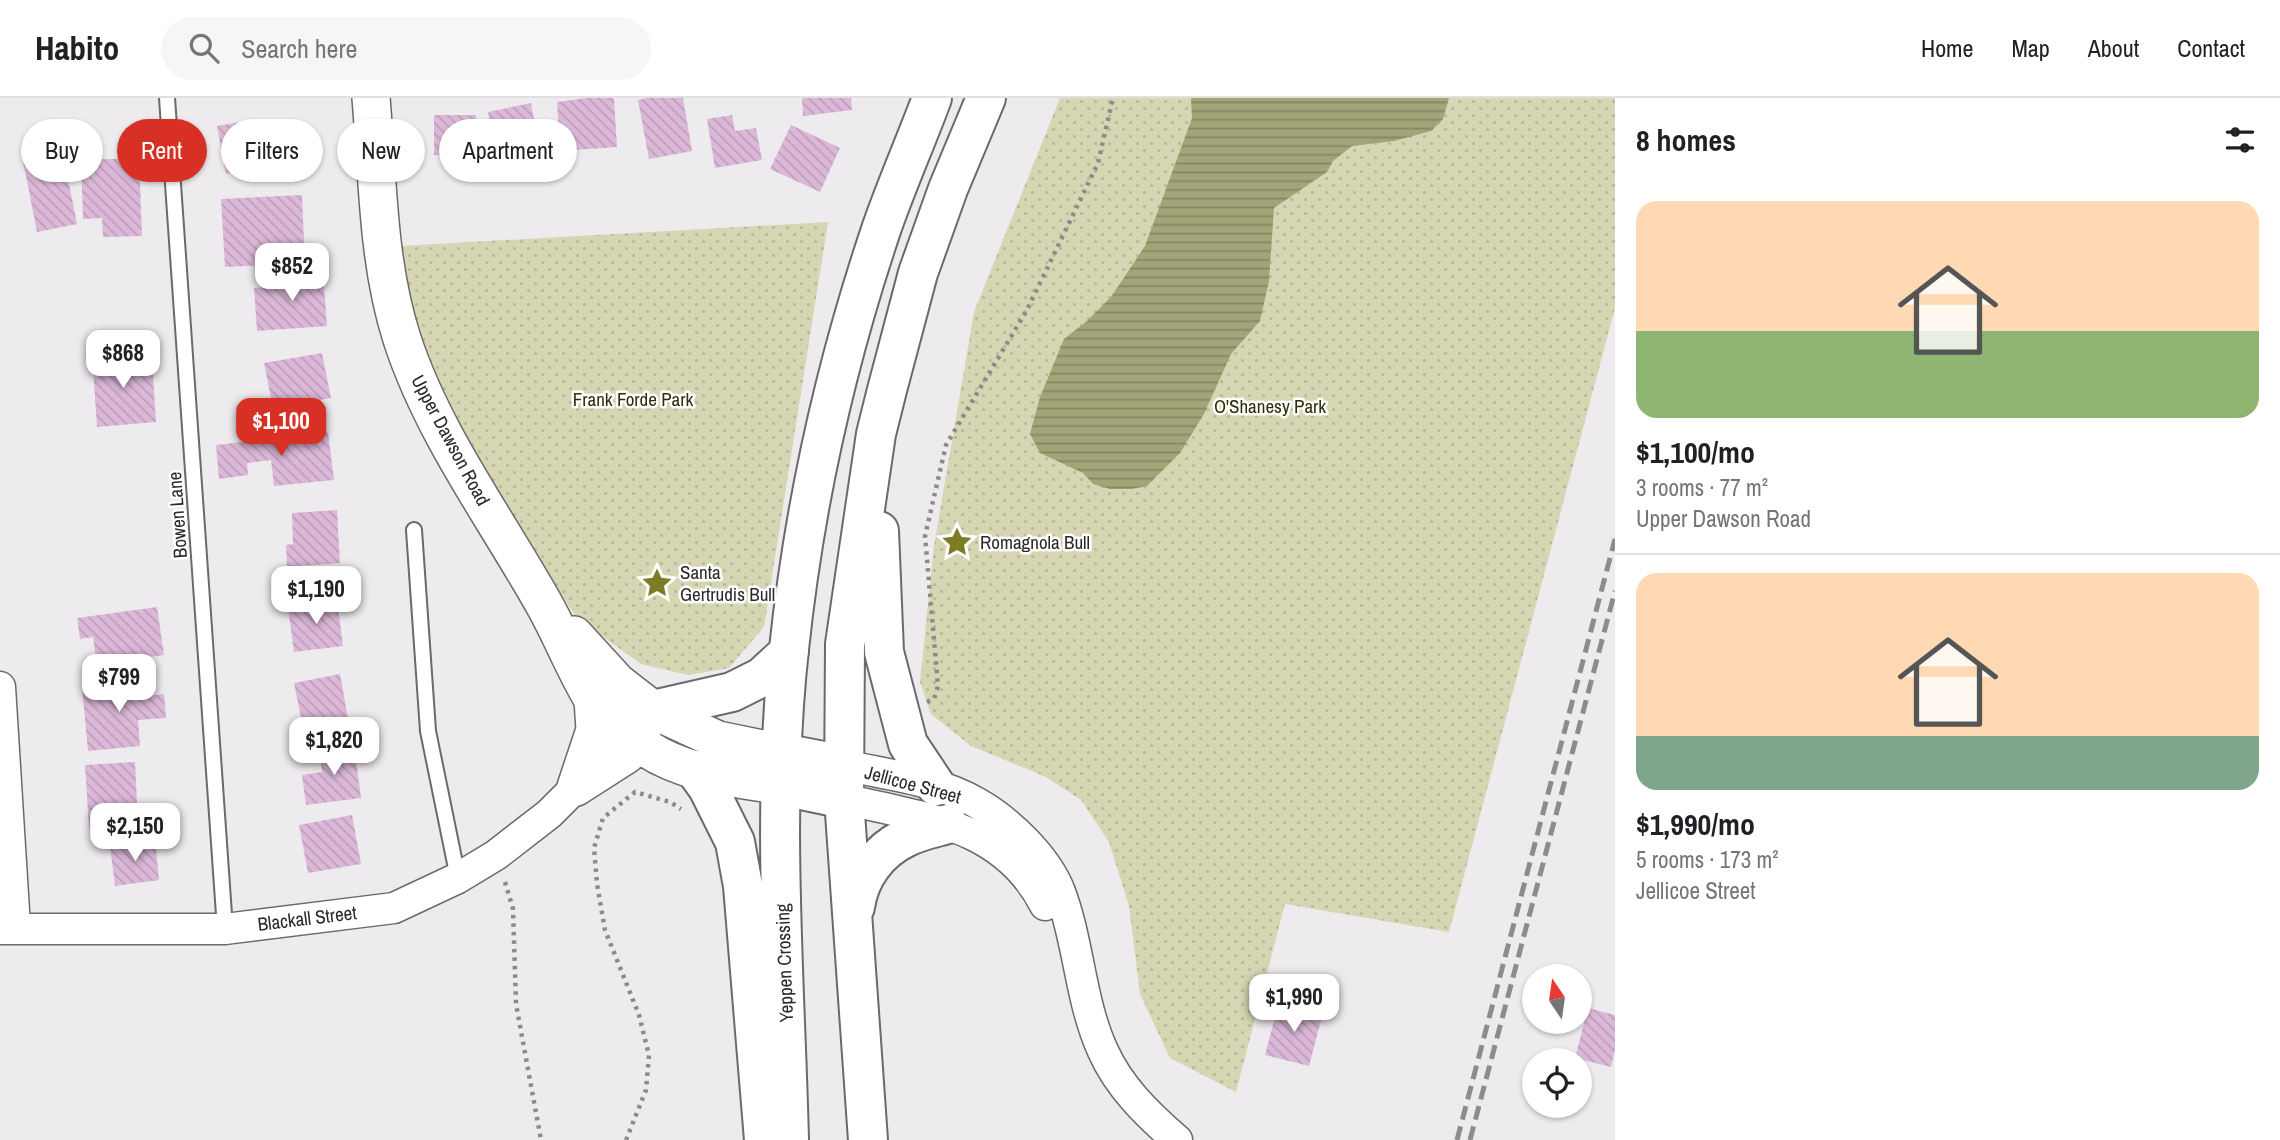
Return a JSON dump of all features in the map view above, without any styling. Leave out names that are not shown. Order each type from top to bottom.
[{"type":"highway","name":"Yeppen Crossing","points":[[789,1140],[782,769],[789,652],[819,456],[845,351],[882,227],[932,98]]},
{"type":"highway","points":[[868,1140],[844,782],[845,645],[876,435],[918,274],[948,189],[986,98]]},
{"type":"highway","points":[[876,435],[884,652],[908,744],[936,786]]},
{"type":"highway","points":[[644,725],[732,692],[762,677],[789,652]]},
{"type":"highway","points":[[782,769],[844,782]]},
{"type":"highway","points":[[695,771],[708,788],[735,842],[744,899],[764,1140]]},
{"type":"highway","points":[[854,916],[857,893],[870,865],[904,838],[948,824]]},
{"type":"street","name":"Upper Dawson Road","points":[[371,98],[382,253],[401,337],[421,391],[544,604],[593,699],[620,729],[644,725],[718,740],[782,769]]},
{"type":"street","name":"Upper Dawson Road","points":[[544,604],[617,682],[644,725],[648,750],[695,771],[782,769]]},
{"type":"street","points":[[0,687],[8,928]]},
{"type":"street","points":[[576,787],[595,730],[593,699]]},
{"type":"street","points":[[576,787],[626,755],[644,725]]},
{"type":"street","name":"Jellicoe Street","points":[[844,782],[936,786],[976,802],[1018,834],[1048,869],[1059,891],[1090,1018],[1103,1053],[1123,1086],[1152,1118],[1177,1140]]},
{"type":"street","name":"Jellicoe Street","points":[[844,782],[968,831],[993,845],[1015,863],[1034,884],[1082,981]]},
{"type":"street","name":"Blackall Street","points":[[8,928],[225,929],[394,908],[458,878],[496,855],[549,814],[576,787]]},
{"type":"lane","name":"Bowen Lane","points":[[167,98],[225,929]]},
{"type":"lane","points":[[414,530],[428,731],[458,878]]},
{"type":"path","points":[[916,707],[934,699],[938,686],[925,536],[946,446],[1027,310],[1098,163],[1113,98]]},
{"type":"path","points":[[626,1140],[646,1090],[649,1055],[639,1015],[605,930],[594,848],[603,818],[635,792],[670,802],[684,810]]},
{"type":"path","points":[[496,855],[513,909],[516,1004],[541,1140]]},
{"type":"green space","name":"O'Shanesy Park","points":[[1060,98],[1615,98],[1615,308],[1449,932],[1285,904],[1236,1092],[1170,1058],[1140,994],[1129,906],[1109,842],[1081,800],[1046,777],[971,746],[931,714],[920,682],[934,546],[974,312]]},
{"type":"green space","name":"Frank Forde Park","points":[[828,222],[764,627],[729,668],[688,675],[641,664],[577,618],[491,486],[421,345],[400,246]]},
{"type":"shaded area","points":[[1191,98],[1449,98],[1443,119],[1431,131],[1394,141],[1352,146],[1333,161],[1327,172],[1274,208],[1269,281],[1260,321],[1231,354],[1204,414],[1180,453],[1147,486],[1110,489],[1093,484],[1083,473],[1040,453],[1030,434],[1040,397],[1064,339],[1111,297],[1145,246],[1192,118]]},
{"type":"building","points":[[614,98],[617,147],[577,150],[577,119],[558,119],[557,102]]},
{"type":"building","points":[[683,98],[692,151],[649,159],[638,100]]},
{"type":"building","points":[[802,98],[851,98],[852,110],[803,116]]},
{"type":"building","points":[[531,103],[534,119],[489,119],[488,112]]},
{"type":"building","points":[[434,115],[476,115],[476,119],[439,119],[439,155],[434,155]]},
{"type":"building","points":[[732,115],[735,131],[756,128],[762,160],[715,168],[707,119]]},
{"type":"building","points":[[221,125],[221,147],[217,126]]},
{"type":"building","points":[[791,125],[840,148],[820,192],[770,169]]},
{"type":"building","points":[[103,159],[117,159],[117,182],[140,182],[142,236],[103,237],[102,218],[83,219],[82,182],[103,182]]},
{"type":"building","points":[[27,182],[69,182],[77,224],[37,232]]},
{"type":"building","points":[[302,195],[305,263],[225,267],[221,199]]},
{"type":"building","points":[[323,273],[327,326],[257,331],[254,288],[278,287],[278,276]]},
{"type":"building","points":[[129,351],[130,362],[152,361],[156,422],[97,427],[92,354]]},
{"type":"building","points":[[322,353],[331,398],[273,408],[264,363]]},
{"type":"building","points":[[328,432],[334,480],[274,486],[271,460],[247,463],[248,475],[219,479],[216,445]]},
{"type":"building","points":[[337,510],[340,563],[287,567],[286,545],[293,544],[292,513]]},
{"type":"building","points":[[337,600],[343,646],[294,652],[288,607]]},
{"type":"building","points":[[157,607],[164,655],[97,665],[93,637],[80,639],[77,618]]},
{"type":"building","points":[[340,674],[349,724],[304,732],[294,683]]},
{"type":"building","points":[[145,680],[146,696],[164,694],[166,718],[138,720],[140,746],[88,751],[82,686]]},
{"type":"building","points":[[354,744],[361,798],[306,805],[302,775],[322,772],[319,749]]},
{"type":"building","points":[[135,762],[138,824],[89,827],[85,765]]},
{"type":"building","points":[[352,815],[361,864],[308,873],[299,825]]},
{"type":"building","points":[[155,840],[159,880],[115,886],[110,846]]},
{"type":"building","points":[[1279,1002],[1323,1013],[1309,1066],[1265,1055]]},
{"type":"building","points":[[1592,1009],[1615,1015],[1615,1050],[1611,1067],[1592,1062],[1592,1048],[1578,1048],[1581,1034],[1592,1034]]},
{"type":"railway","points":[[1457,1140],[1615,539]]},
{"type":"railway","points":[[1470,1140],[1615,591]]},
{"type":"place","name":"Romagnola Bull","points":[[957,542]]},
{"type":"place","name":"Santa Gertrudis Bull","points":[[657,583]]}]
